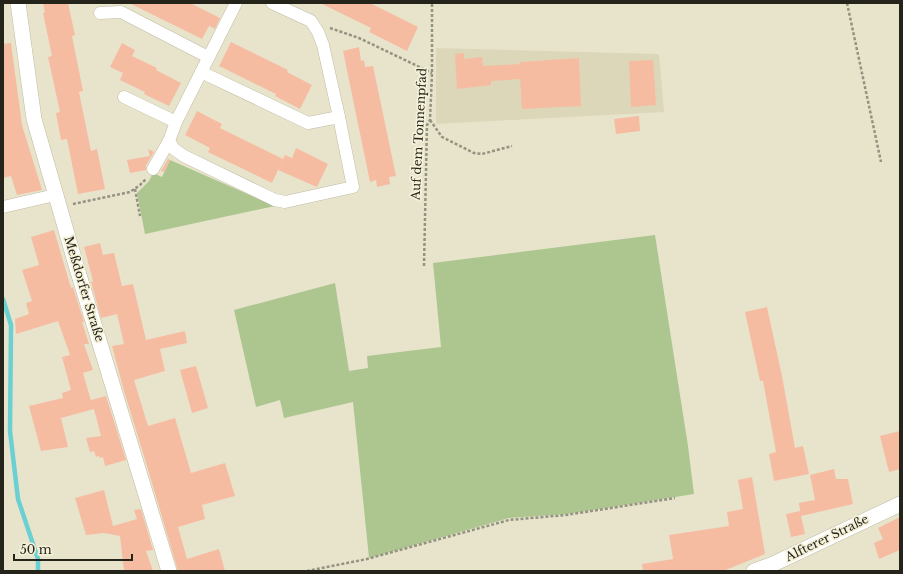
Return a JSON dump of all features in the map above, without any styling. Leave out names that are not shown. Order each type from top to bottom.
[{"type":"street","name":"Meßdorfer Straße","points":[[18,3],[34,119],[57,201],[169,571]]},
{"type":"street","points":[[153,169],[169,141],[176,122],[236,3]]},
{"type":"street","points":[[169,141],[174,149],[184,156],[275,200],[285,202],[353,187],[323,45],[318,32],[311,21],[272,3]]},
{"type":"street","points":[[100,13],[121,12],[208,57]]},
{"type":"street","points":[[201,72],[308,123],[339,116]]},
{"type":"street","points":[[124,97],[176,122]]},
{"type":"street","points":[[3,207],[57,201]]},
{"type":"street","name":"Alfterer Straße","points":[[754,571],[771,565],[900,504]]},
{"type":"path","name":"Auf dem Tonnenpfad","points":[[424,266],[427,125],[430,120],[432,73],[432,3]]},
{"type":"path","points":[[847,3],[881,162]]},
{"type":"path","points":[[311,21],[359,38],[432,73]]},
{"type":"path","points":[[430,120],[442,137],[474,153],[482,154],[512,146]]},
{"type":"path","points":[[57,201],[130,192],[144,181],[153,169]]},
{"type":"path","points":[[135,189],[140,216]]},
{"type":"path","points":[[307,571],[367,559],[509,520],[566,515],[675,498]]},
{"type":"shaded area","points":[[436,48],[659,54],[664,112],[436,124]]},
{"type":"green space","points":[[170,160],[275,206],[145,234],[137,193],[149,181],[153,173],[162,177]]},
{"type":"green space","points":[[655,235],[688,446],[694,494],[567,514],[509,518],[369,558],[353,402],[284,418],[280,400],[256,407],[234,310],[335,283],[349,371],[368,368],[367,356],[441,347],[433,263]]},
{"type":"building","points":[[43,3],[68,3],[75,35],[72,36],[83,91],[79,92],[91,151],[97,149],[105,189],[78,194],[67,139],[61,140],[56,113],[60,112],[48,57],[52,56],[43,13],[45,13]]},
{"type":"building","points":[[129,3],[190,3],[220,18],[215,29],[209,26],[202,39]]},
{"type":"building","points":[[320,3],[370,3],[418,27],[407,51],[369,32],[371,28]]},
{"type":"building","points":[[231,42],[288,70],[287,72],[312,85],[300,109],[275,96],[276,94],[219,66]]},
{"type":"building","points":[[11,43],[22,125],[42,190],[17,195],[11,176],[3,178],[3,44]]},
{"type":"building","points":[[122,43],[135,50],[132,56],[157,68],[156,70],[181,83],[169,106],[120,80],[123,73],[110,67]]},
{"type":"building","points":[[359,47],[361,61],[364,60],[365,67],[373,66],[396,176],[389,177],[390,184],[377,187],[376,180],[370,182],[343,51]]},
{"type":"building","points":[[464,53],[464,59],[482,57],[483,66],[579,58],[581,106],[522,109],[520,79],[491,81],[491,85],[457,89],[455,54]]},
{"type":"building","points":[[653,60],[656,105],[631,107],[629,61]]},
{"type":"building","points":[[197,111],[222,124],[220,128],[283,159],[272,183],[208,152],[210,148],[185,135]]},
{"type":"building","points":[[639,116],[640,131],[616,134],[614,119]]},
{"type":"building","points":[[296,148],[328,164],[317,187],[278,170],[285,155],[292,158]]},
{"type":"building","points":[[148,149],[154,152],[146,165],[146,170],[130,173],[127,160],[150,156]]},
{"type":"building","points":[[168,159],[170,160],[164,172],[161,171]]},
{"type":"building","points":[[54,230],[71,288],[73,287],[84,322],[82,322],[89,344],[84,344],[93,370],[83,373],[92,404],[91,400],[106,396],[126,460],[105,466],[103,457],[96,457],[94,451],[90,452],[86,438],[101,436],[94,409],[61,418],[68,447],[41,451],[29,406],[63,398],[62,393],[71,390],[62,357],[70,355],[58,321],[16,334],[15,319],[29,314],[26,303],[32,301],[22,270],[39,265],[31,237]]},
{"type":"building","points":[[100,243],[103,255],[114,253],[122,286],[133,284],[146,340],[185,331],[187,343],[160,349],[165,371],[134,380],[148,426],[175,418],[191,473],[225,463],[235,496],[202,505],[205,519],[178,527],[187,559],[219,549],[225,571],[178,571],[112,346],[124,344],[117,314],[101,318],[91,282],[93,281],[84,247]]},
{"type":"building","points":[[767,307],[782,376],[795,448],[803,446],[809,474],[774,481],[769,454],[776,452],[763,381],[760,381],[745,312]]},
{"type":"building","points":[[196,366],[208,408],[192,413],[180,370]]},
{"type":"building","points":[[900,431],[900,469],[889,472],[880,436]]},
{"type":"building","points":[[834,469],[836,479],[848,479],[853,504],[801,516],[805,534],[791,537],[786,514],[800,511],[799,503],[815,500],[810,475]]},
{"type":"building","points":[[752,477],[765,554],[723,571],[643,571],[642,564],[673,559],[669,535],[729,526],[727,512],[743,509],[738,480]]},
{"type":"building","points":[[104,490],[113,526],[137,519],[134,510],[141,509],[153,550],[146,551],[153,571],[124,571],[120,536],[104,533],[86,535],[75,498]]},
{"type":"building","points":[[900,517],[900,550],[879,559],[874,543],[883,539],[878,528]]},
{"type":"waterway","points":[[3,299],[11,325],[10,431],[18,499],[38,559],[38,571]]}]
